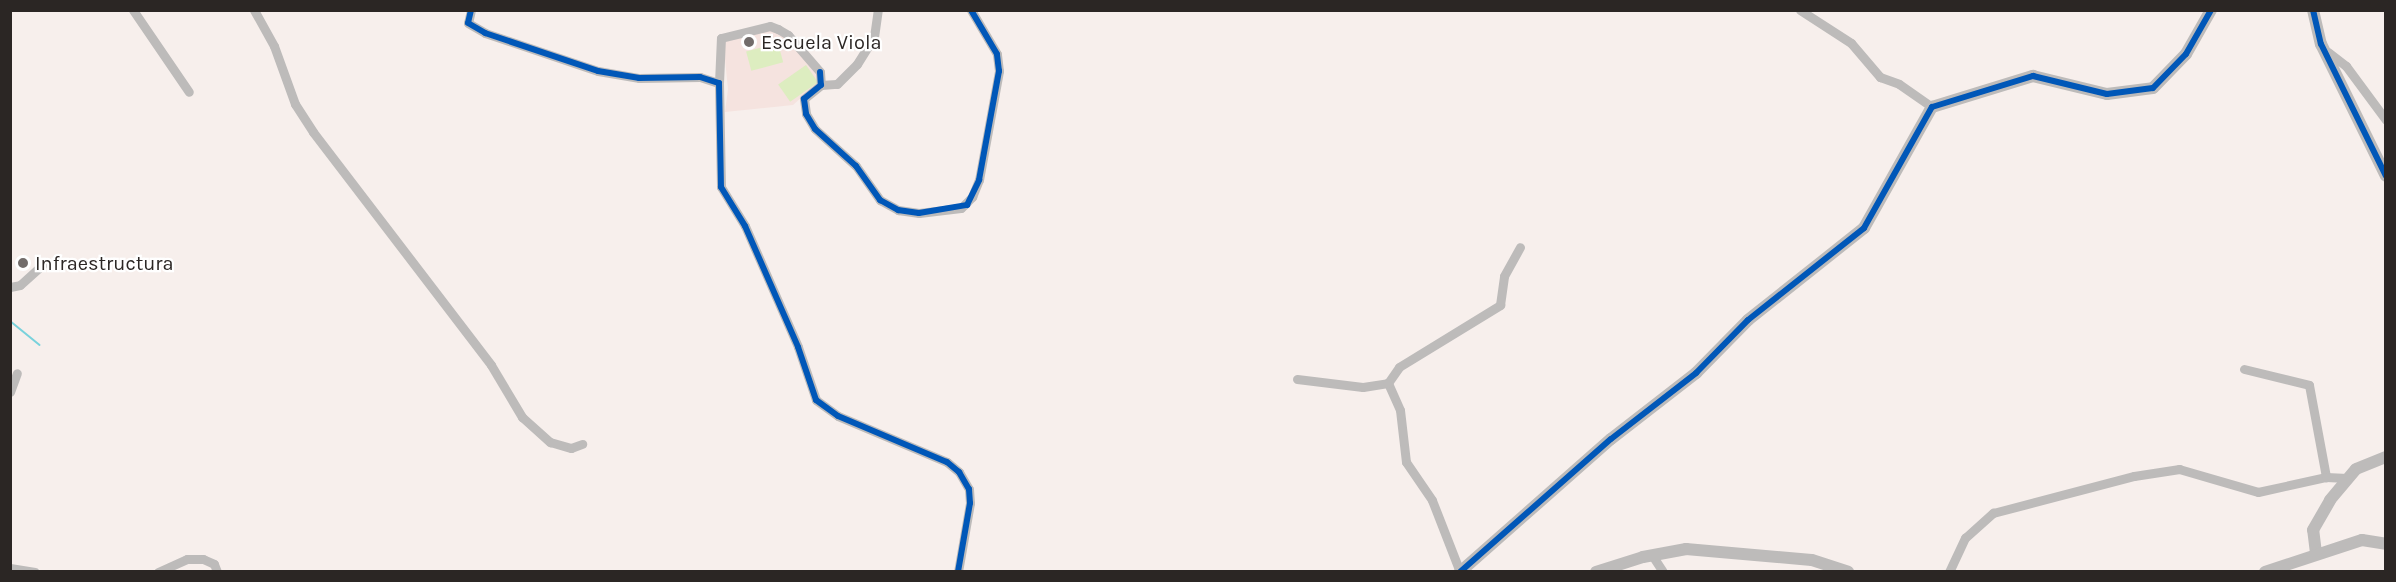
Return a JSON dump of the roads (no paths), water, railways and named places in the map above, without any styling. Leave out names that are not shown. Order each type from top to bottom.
[{"type":"street","points":[[134,10],[189,92]]},
{"type":"street","points":[[254,10],[301,113],[491,365],[522,417],[550,442],[571,448],[582,444]]},
{"type":"street","points":[[471,10],[468,23],[486,33],[598,71],[639,78],[700,77],[719,83]]},
{"type":"street","points":[[878,10],[874,37],[857,64],[837,84],[821,85],[804,99],[806,114],[815,129],[856,166],[880,200],[898,210],[919,213],[967,205],[979,180],[999,71],[997,54],[971,10]]},
{"type":"street","points":[[1800,10],[1851,43],[1880,77],[1899,84],[1932,106]]},
{"type":"street","points":[[1388,383],[1400,410],[1406,462],[1432,500],[1460,572],[1611,439],[1696,373],[1748,320],[1864,228],[1932,106],[2033,76],[2107,94],[2153,88],[2186,54],[2211,10]]},
{"type":"street","points":[[2313,10],[2321,44],[2385,176]]},
{"type":"street","points":[[821,85],[820,72],[788,35],[770,26],[722,38],[719,83],[721,187],[750,235],[798,347],[816,400],[838,416],[914,446],[947,462],[959,472],[969,489],[970,503],[958,572]]},
{"type":"street","points":[[2321,44],[2346,66],[2385,120]]},
{"type":"street","points":[[1297,379],[1363,387],[1388,383],[1399,367],[1500,305],[1504,276],[1520,248]]},
{"type":"street","points":[[10,287],[20,285],[42,265]]},
{"type":"street","points":[[2244,369],[2309,385],[2326,477]]},
{"type":"street","points":[[10,392],[17,373]]},
{"type":"street","points":[[2316,553],[2312,536],[2316,522],[2347,478],[2368,462],[2385,456]]},
{"type":"street","points":[[1949,572],[1965,538],[1993,513],[2134,476],[2179,469],[2258,492],[2326,477],[2347,478]]},
{"type":"street","points":[[2265,572],[2316,553],[2362,540],[2385,544]]},
{"type":"street","points":[[1596,572],[1652,555],[1686,549],[1745,551],[1812,560],[1848,572]]},
{"type":"street","points":[[1652,555],[1663,572]]},
{"type":"street","points":[[158,572],[187,559],[203,559],[214,564],[217,572]]},
{"type":"street","points":[[10,568],[35,572]]},
{"type":"waterway","points":[[10,321],[40,345]]},
{"type":"place","name":"Escuela Viola","points":[[749,42]]},
{"type":"place","name":"Infraestructura","points":[[23,263]]}]
